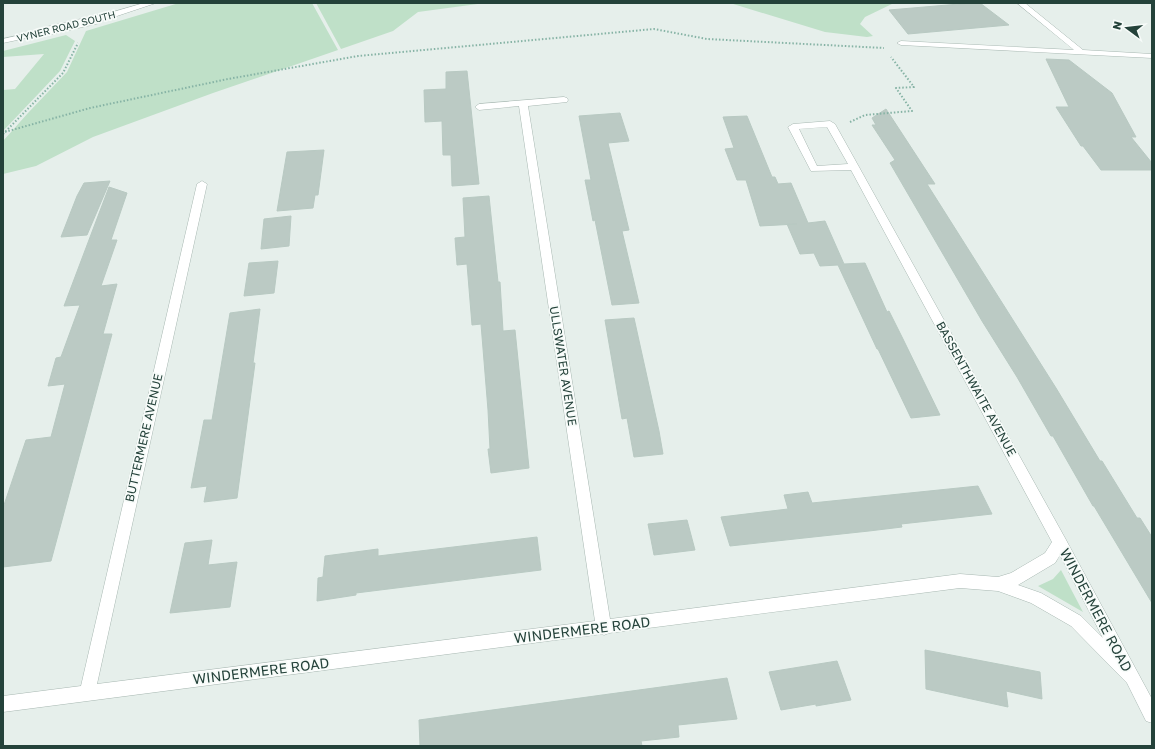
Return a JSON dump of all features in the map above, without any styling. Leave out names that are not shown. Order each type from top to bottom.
[{"type":"street","name":"VYNER ROAD SOUTH","points":[[3,41],[100,19],[152,3]]},
{"type":"street","points":[[479,107],[564,100]]},
{"type":"street","name":"ULLSWATER AVENUE","points":[[523,104],[604,628]]},
{"type":"street","points":[[833,130],[830,124],[793,127],[814,169],[854,167]]},
{"type":"street","name":"BASSENTHWAITE AVENUE","points":[[833,130],[1060,542]]},
{"type":"street","name":"BUTTERMERE AVENUE","points":[[87,693],[202,184]]},
{"type":"street","points":[[998,584],[1015,579],[1050,558],[1060,542]]},
{"type":"street","name":"WINDERMERE ROAD","points":[[1060,542],[1152,715]]},
{"type":"street","name":"WINDERMERE ROAD","points":[[3,704],[604,628],[960,581],[998,584],[1036,598],[1076,621],[1131,677]]},
{"type":"lane","points":[[1021,3],[1081,52]]},
{"type":"lane","points":[[901,43],[1152,56]]},
{"type":"path","points":[[4,133],[90,108],[228,79],[358,56],[654,29],[707,39],[891,48]]},
{"type":"path","points":[[4,133],[63,72],[80,39]]},
{"type":"path","points":[[833,130],[865,115],[912,111],[896,88],[914,87],[883,48]]},
{"type":"green space","points":[[179,3],[312,3],[338,50],[213,93],[93,137],[36,166],[3,174],[3,141],[67,72],[86,31]]},
{"type":"green space","points":[[316,3],[485,3],[418,12],[393,31],[341,49]]},
{"type":"green space","points":[[730,3],[894,3],[865,17],[860,24],[873,36],[867,37],[825,32]]},
{"type":"green space","points":[[66,35],[75,41],[60,71],[3,131],[3,90],[15,89],[44,54],[3,57],[3,51]]},
{"type":"green space","points":[[1061,570],[1083,612],[1038,586],[1053,579]]},
{"type":"building","points":[[980,3],[1009,25],[908,34],[889,10]]},
{"type":"building","points":[[1046,59],[1069,60],[1112,93],[1136,137],[1131,137],[1152,163],[1152,170],[1101,170],[1083,146],[1081,146],[1056,107],[1069,107]]},
{"type":"building","points":[[467,71],[479,184],[452,186],[451,155],[443,155],[442,121],[425,122],[424,90],[446,89],[446,72]]},
{"type":"building","points":[[886,109],[935,184],[927,184],[1056,388],[1100,461],[1102,461],[1137,518],[1140,518],[1152,537],[1152,603],[1093,506],[1053,436],[1051,436],[1017,377],[982,321],[890,163],[895,160],[872,125],[876,125],[872,118]]},
{"type":"building","points":[[620,113],[629,141],[608,143],[629,230],[622,231],[639,303],[612,305],[595,220],[593,221],[585,180],[591,180],[579,116]]},
{"type":"building","points":[[747,116],[772,177],[775,177],[778,184],[791,183],[808,223],[825,221],[844,264],[865,263],[887,312],[889,311],[940,415],[911,418],[838,265],[820,266],[814,253],[800,254],[787,225],[760,226],[746,180],[737,180],[725,149],[734,148],[723,117]]},
{"type":"building","points":[[324,150],[318,195],[315,195],[313,208],[277,211],[287,152]]},
{"type":"building","points":[[110,181],[87,235],[61,237],[77,196],[84,183]]},
{"type":"building","points":[[109,187],[127,193],[111,240],[117,240],[101,286],[117,284],[103,334],[112,334],[51,561],[3,567],[3,508],[26,440],[51,437],[65,384],[48,386],[56,358],[61,357],[80,305],[64,306]]},
{"type":"building","points":[[489,196],[498,282],[500,282],[503,331],[515,330],[529,468],[491,473],[488,449],[490,449],[488,410],[481,324],[472,325],[467,264],[457,265],[455,238],[465,237],[463,198]]},
{"type":"building","points":[[291,216],[289,246],[261,249],[264,219]]},
{"type":"building","points":[[278,261],[274,293],[244,296],[249,263]]},
{"type":"building","points":[[260,309],[253,363],[255,363],[237,498],[204,502],[207,486],[191,488],[204,420],[212,420],[230,313]]},
{"type":"building","points":[[634,318],[663,454],[634,457],[627,418],[622,419],[605,320]]},
{"type":"building","points":[[978,486],[992,514],[901,524],[902,527],[869,531],[730,546],[721,517],[788,509],[784,495],[808,492],[812,503]]},
{"type":"building","points":[[687,520],[695,550],[654,555],[648,524]]},
{"type":"building","points":[[537,537],[541,570],[356,593],[356,595],[317,601],[318,578],[323,577],[325,556],[378,549],[378,556]]},
{"type":"building","points":[[212,540],[208,565],[237,562],[230,607],[170,613],[185,543]]},
{"type":"building","points":[[925,650],[1040,672],[1042,699],[1006,691],[1008,707],[926,689]]},
{"type":"building","points":[[837,661],[851,700],[781,710],[769,672]]},
{"type":"building","points":[[727,678],[737,719],[678,725],[679,737],[641,741],[642,746],[420,746],[419,720]]}]
